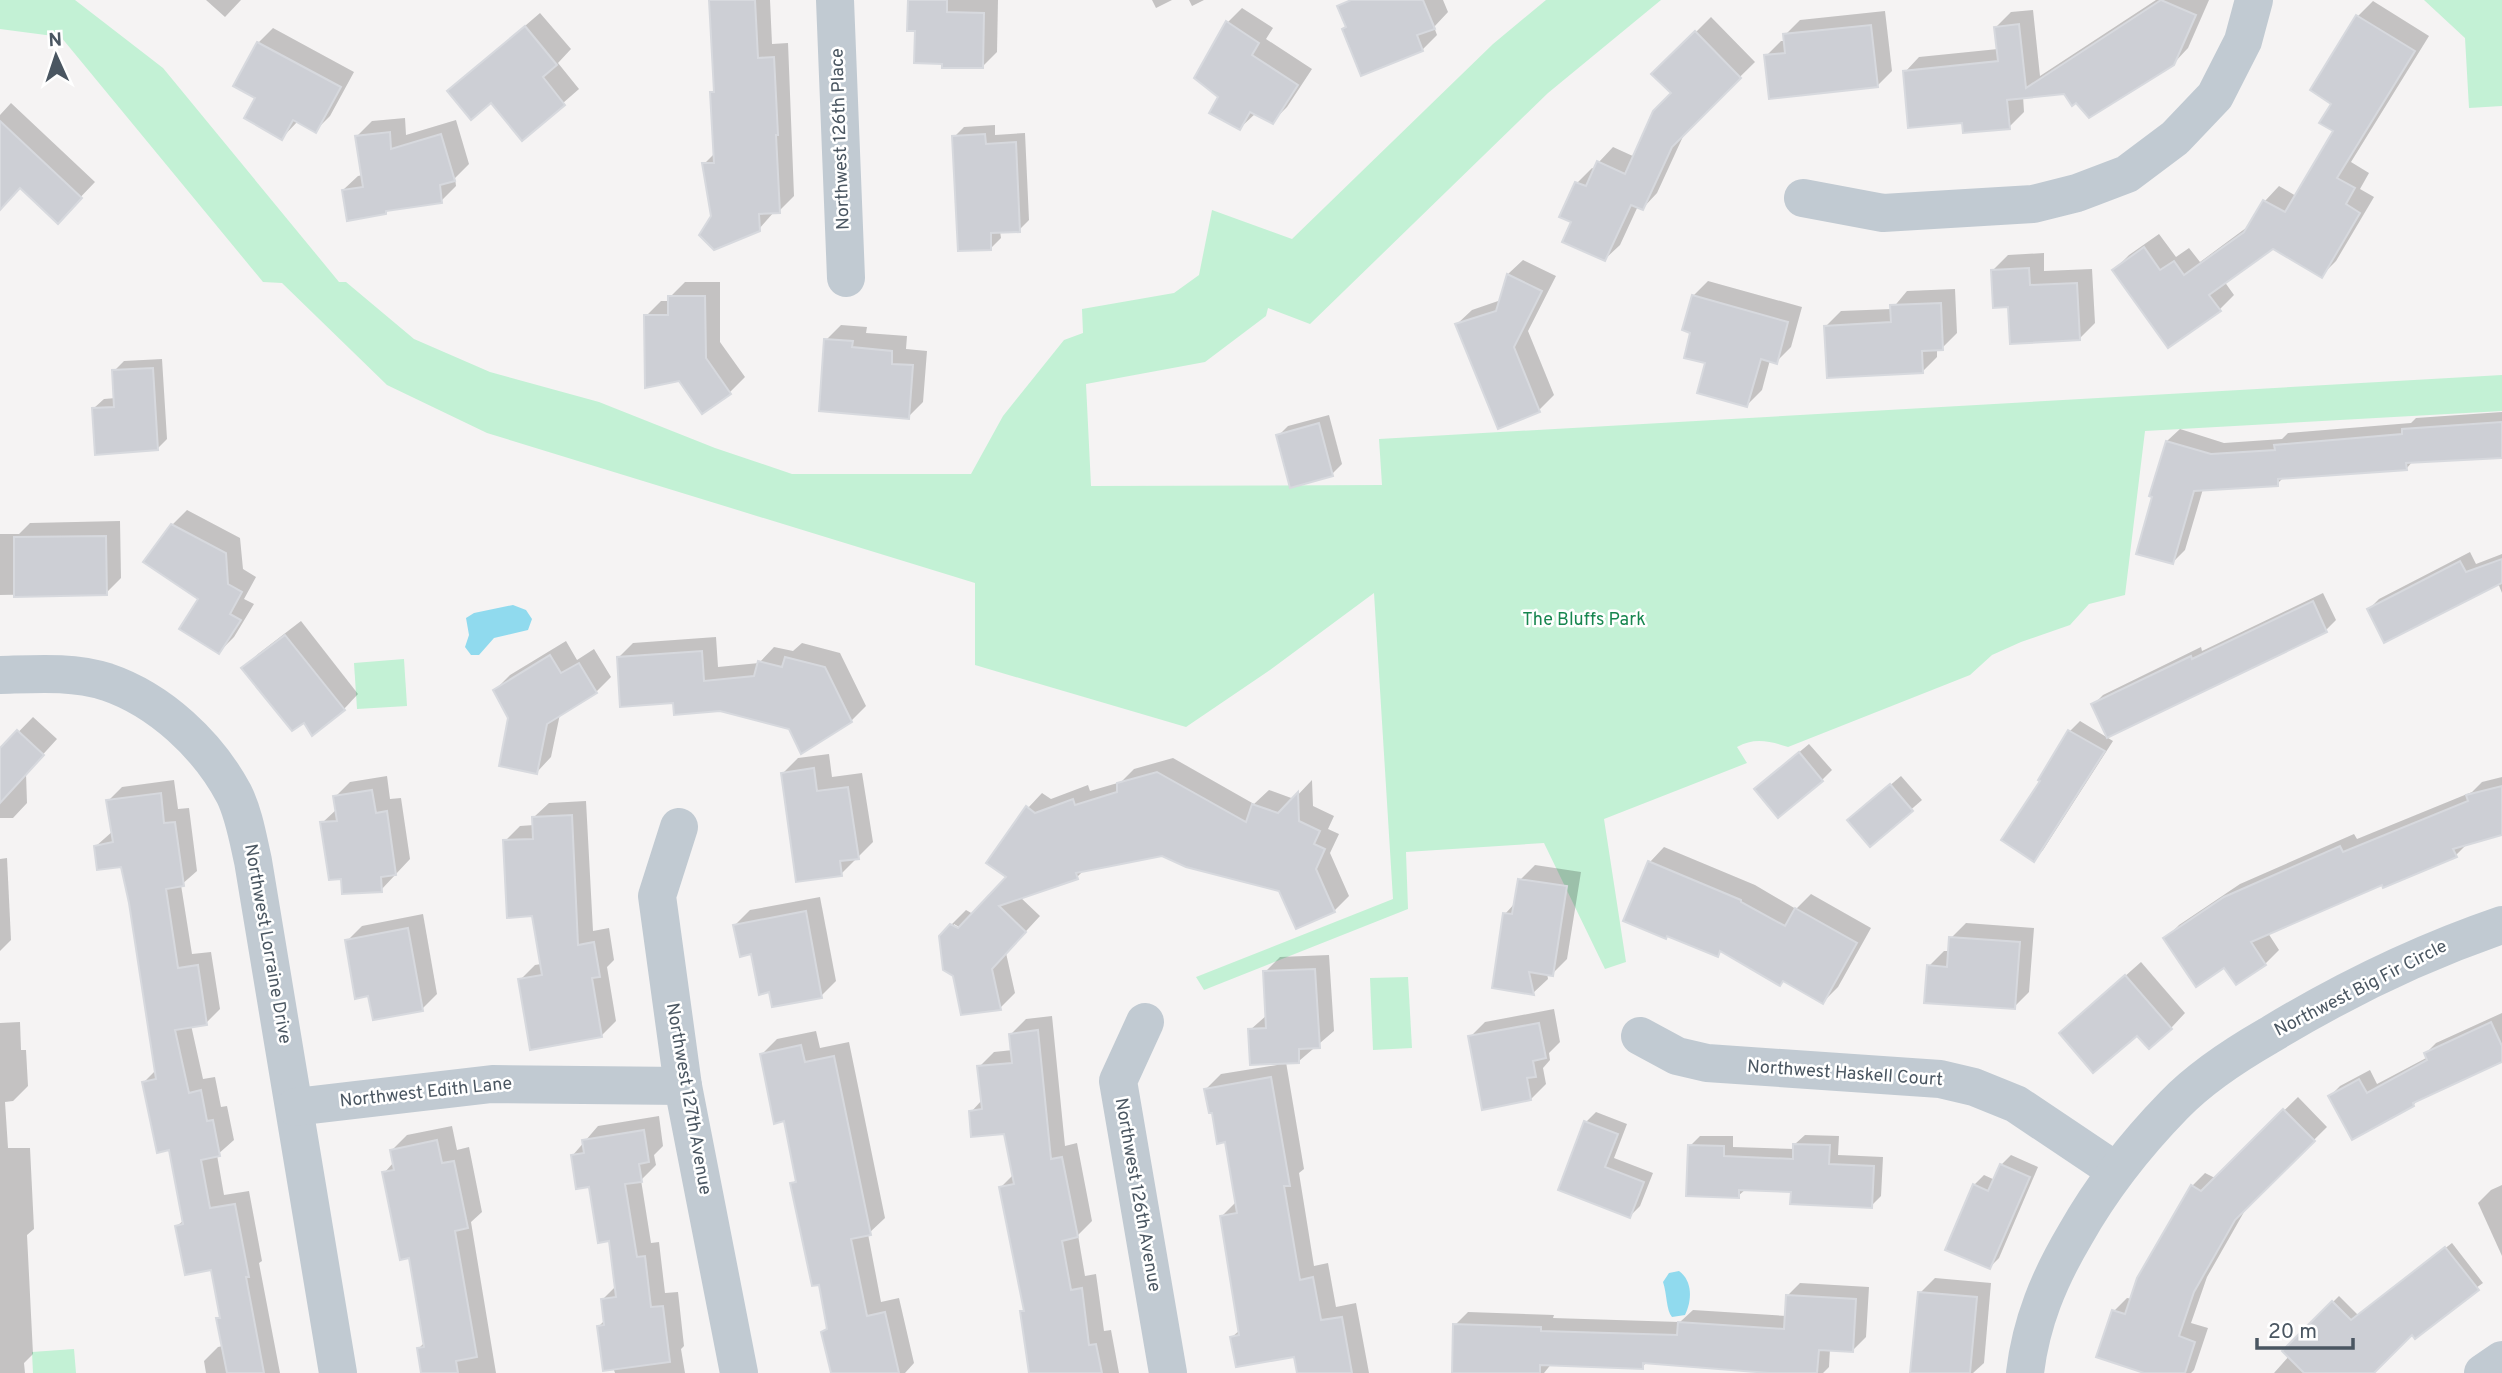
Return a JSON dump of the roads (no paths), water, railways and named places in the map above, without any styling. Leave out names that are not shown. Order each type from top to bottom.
[{"type":"street","name":"Northwest 126th Place","points":[[835,0],[846,278]]},
{"type":"street","points":[[1803,198],[1883,213],[2033,204],[2077,193],[2127,174],[2175,138],[2214,96],[2242,41],[2254,0]]},
{"type":"street","name":"Northwest Lorraine Drive","points":[[0,675],[57,673],[107,682],[148,701],[186,730],[214,764],[234,795],[247,831],[338,1373]]},
{"type":"street","name":"Northwest 127th Avenue","points":[[679,827],[657,896],[683,1086],[739,1373]]},
{"type":"street","name":"Northwest Big Fir Circle","points":[[2025,1373],[2040,1302],[2096,1196],[2176,1103],[2233,1057],[2308,1011],[2460,939],[2502,925]]},
{"type":"street","name":"Northwest 126th Avenue","points":[[1145,1022],[1118,1082],[1168,1373]]},
{"type":"street","name":"Northwest Haskell Court","points":[[1640,1036],[1677,1056],[1707,1063],[1940,1079],[1974,1087],[2016,1104],[2116,1171]]},
{"type":"street","name":"Northwest Edith Lane","points":[[295,1107],[492,1084],[683,1086]]},
{"type":"street","points":[[2483,1373],[2502,1360]]},
{"type":"water","points":[[513,605],[526,610],[532,619],[528,630],[494,638],[479,655],[471,655],[465,647],[469,635],[466,618],[474,613]]},
{"type":"water","points":[[1679,1271],[1689,1286],[1689,1304],[1685,1315],[1672,1317],[1663,1282],[1669,1273]]},
{"type":"park label","name":"The Bluffs Park","points":[[1584,620]]}]
